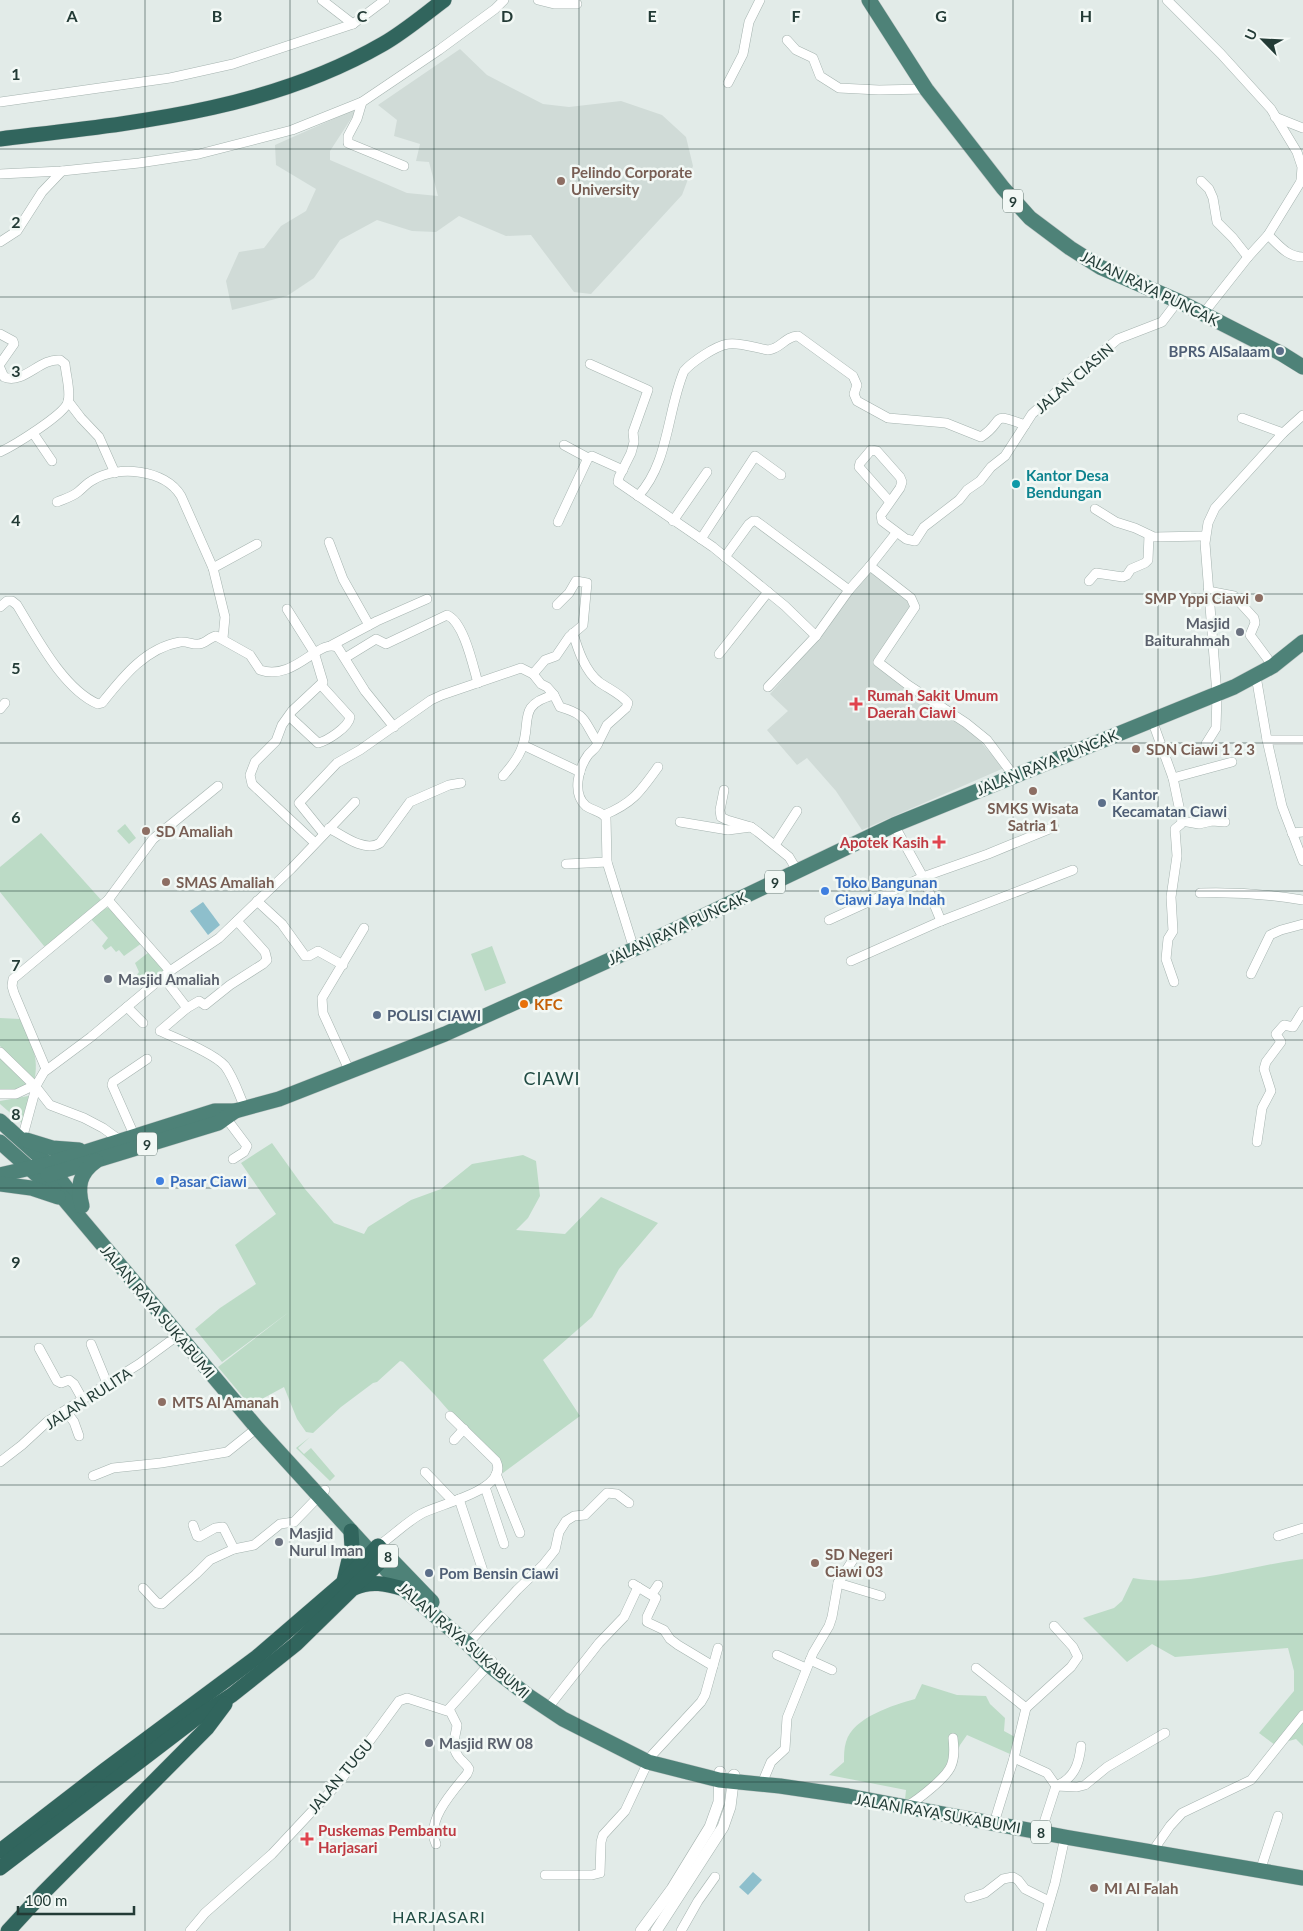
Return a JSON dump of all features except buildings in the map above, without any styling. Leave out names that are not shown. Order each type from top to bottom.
[{"type":"highway","points":[[0,139],[96,127],[213,108],[270,93],[325,72],[383,44],[444,0]]},
{"type":"highway","name":"JALAN RAYA PUNCAK","points":[[869,0],[926,89],[1007,193],[1030,218],[1100,267],[1178,300],[1282,354],[1303,367]]},
{"type":"highway","name":"JALAN RAYA PUNCAK","points":[[235,1112],[279,1099],[444,1034],[634,949],[894,825],[1217,694],[1273,666],[1303,642]]},
{"type":"highway","name":"9","points":[[92,1155],[128,1139],[215,1111],[235,1112]]},
{"type":"highway","name":"9","points":[[0,1183],[92,1155],[218,1123],[235,1112]]},
{"type":"highway","points":[[0,1121],[52,1168]]},
{"type":"highway","points":[[22,1139],[52,1148],[92,1155],[80,1182],[79,1196],[82,1207]]},
{"type":"highway","points":[[0,1142],[34,1173]]},
{"type":"highway","name":"8","points":[[52,1168],[82,1207]]},
{"type":"highway","name":"9","points":[[0,1175],[34,1173]]},
{"type":"highway","name":"8","points":[[34,1173],[64,1199]]},
{"type":"highway","points":[[0,1183],[31,1188],[64,1199]]},
{"type":"highway","name":"JALAN RAYA SUKABUMI","points":[[64,1199],[177,1336],[257,1428],[322,1493],[351,1531],[431,1601],[491,1662],[527,1695],[564,1720],[650,1759],[727,1777],[907,1807],[1065,1837],[1303,1878]]},
{"type":"highway","name":"JALAN RAYA SUKABUMI","points":[[82,1207],[255,1417],[379,1554],[404,1589],[471,1642]]},
{"type":"highway","points":[[348,1586],[352,1547],[351,1531]]},
{"type":"highway","points":[[0,1868],[195,1719],[232,1695],[296,1644],[379,1554]]},
{"type":"highway","points":[[0,1851],[348,1586],[381,1583],[404,1589]]},
{"type":"highway","name":"JALAN RAYA SUKABUMI","points":[[491,1662],[568,1715],[650,1759]]},
{"type":"highway","points":[[8,1931],[206,1728],[232,1695]]},
{"type":"highway","name":"JALAN RAYA SUKABUMI","points":[[727,1777],[762,1781],[780,1786]]},
{"type":"street","points":[[322,0],[353,24]]},
{"type":"street","points":[[0,102],[200,73],[273,52],[353,24],[385,0]]},
{"type":"street","points":[[0,174],[62,171],[139,163],[199,154],[292,130],[362,102],[440,50],[495,9],[504,0]]},
{"type":"street","points":[[538,0],[554,4],[577,4]]},
{"type":"street","points":[[728,83],[745,49],[749,22],[760,0]]},
{"type":"street","points":[[1167,0],[1221,54],[1270,109],[1294,146],[1302,167],[1302,179],[1268,235],[1248,257],[1204,314]]},
{"type":"street","points":[[787,40],[796,50],[813,58],[820,76],[839,88],[879,90],[926,89]]},
{"type":"street","points":[[362,102],[357,119],[348,136],[348,143],[404,166]]},
{"type":"street","points":[[1275,117],[1303,128]]},
{"type":"street","points":[[0,242],[19,229],[42,192],[62,171]]},
{"type":"street","points":[[1201,181],[1209,189],[1213,198],[1217,222],[1248,257]]},
{"type":"street","points":[[1268,235],[1289,255],[1303,257]]},
{"type":"street","name":"JALAN CIASIN","points":[[896,533],[910,541],[915,541],[924,527],[959,500],[967,490],[980,481],[991,467],[1004,456],[1036,411],[1114,342],[1123,336],[1162,322],[1178,300]]},
{"type":"street","points":[[0,334],[14,344],[0,364]]},
{"type":"street","points":[[638,496],[647,486],[656,466],[684,372],[690,365],[708,353],[730,344],[774,350],[789,338],[798,336],[853,376],[857,385],[854,394],[857,401],[888,418],[946,424],[981,437],[1000,418],[1004,417],[1025,425]]},
{"type":"street","points":[[0,368],[4,377],[10,379],[21,376],[46,362],[60,360],[64,364],[68,401],[99,437],[115,472]]},
{"type":"street","points":[[590,364],[648,390],[633,432],[634,442],[631,453],[618,482],[673,521],[701,538],[768,592],[816,636]]},
{"type":"street","points":[[0,452],[33,433],[63,410],[68,401]]},
{"type":"street","points":[[1206,744],[1216,728],[1217,694],[1205,536],[1208,523],[1221,501],[1283,433],[1303,414]]},
{"type":"street","points":[[1242,418],[1283,433]]},
{"type":"street","points":[[33,433],[52,461]]},
{"type":"street","points":[[564,445],[588,458],[592,456],[623,470]]},
{"type":"street","points":[[768,687],[816,636],[848,590],[896,533],[881,518],[900,488],[902,479],[877,451],[873,450],[860,463],[860,467],[890,502]]},
{"type":"street","points":[[701,538],[755,456],[781,475]]},
{"type":"street","points":[[558,522],[588,458]]},
{"type":"street","points":[[56,502],[76,494],[92,480],[115,472],[145,473],[176,489],[181,496],[213,568],[225,617],[223,638]]},
{"type":"street","points":[[673,521],[707,472]]},
{"type":"street","points":[[1095,509],[1111,520],[1140,530],[1148,535],[1157,537],[1205,536]]},
{"type":"street","points":[[725,557],[749,524],[756,521],[848,590]]},
{"type":"street","points":[[1089,581],[1096,573],[1123,577],[1132,568],[1146,563],[1149,558],[1148,535]]},
{"type":"street","points":[[329,542],[344,579],[369,625]]},
{"type":"street","points":[[213,568],[257,544]]},
{"type":"street","points":[[870,566],[911,598],[915,607],[878,662],[908,685],[966,723],[987,740],[1014,776]]},
{"type":"street","points":[[533,674],[545,660],[557,654],[584,622],[587,583],[576,581],[569,593],[557,605]]},
{"type":"street","points":[[1208,591],[1234,596],[1254,618],[1255,623],[1250,635],[1273,666]]},
{"type":"street","points":[[719,654],[768,592]]},
{"type":"street","points":[[0,607],[7,601],[12,600],[53,663],[79,691],[98,704],[102,703],[125,673],[147,656],[180,642],[199,644],[214,636],[223,638],[250,655],[258,668],[266,672],[277,672],[291,668],[307,660],[314,652],[427,599]]},
{"type":"street","points":[[287,609],[314,652],[322,678],[321,685],[289,716],[282,726],[277,740],[255,762],[250,775],[252,784],[315,843]]},
{"type":"street","points":[[345,658],[376,638],[386,644],[448,615],[453,619],[464,639],[478,683]]},
{"type":"street","points":[[573,634],[579,654],[590,672],[597,680],[628,703],[626,708],[607,725],[598,743],[586,757],[580,772],[578,790],[580,799],[589,808],[604,815],[619,809],[633,799],[658,767]]},
{"type":"street","points":[[332,645],[338,648],[365,691],[394,727]]},
{"type":"street","points":[[461,783],[449,785],[410,802],[376,846],[362,845],[326,831],[299,803],[338,764],[431,700],[453,690],[521,668],[533,674],[541,684],[554,694],[561,708],[572,710],[582,717],[598,743]]},
{"type":"street","points":[[1256,676],[1267,740],[1282,806],[1303,860]]},
{"type":"street","points":[[289,716],[318,743],[323,742],[347,724],[350,717],[321,685]]},
{"type":"street","points":[[503,776],[523,746],[526,723],[531,708],[540,698],[554,694]]},
{"type":"street","points":[[1152,720],[1173,778],[1182,821],[1176,829],[1177,856],[1171,897],[1173,931],[1168,940],[1166,959],[1174,982]]},
{"type":"street","points":[[1267,740],[1303,740]]},
{"type":"street","points":[[523,746],[580,772]]},
{"type":"street","points":[[1173,778],[1232,762]]},
{"type":"street","points":[[46,1070],[14,994],[12,981],[108,900],[153,840],[218,786]]},
{"type":"street","points":[[724,790],[720,810],[721,817],[751,827],[789,857],[798,872]]},
{"type":"street","points":[[22,1139],[36,1086],[46,1070],[91,1037],[167,975],[219,938],[355,802]]},
{"type":"street","points":[[286,815],[295,807]]},
{"type":"street","points":[[775,845],[797,811]]},
{"type":"street","points":[[604,815],[606,822],[607,862],[634,949]]},
{"type":"street","points":[[1182,821],[1199,824],[1212,821],[1225,822]]},
{"type":"street","points":[[680,822],[728,830],[751,827]]},
{"type":"street","points":[[894,825],[923,877],[941,921]]},
{"type":"street","points":[[828,920],[923,877],[988,854],[1054,827]]},
{"type":"street","points":[[1292,833],[1303,832]]},
{"type":"street","points":[[566,864],[607,862]]},
{"type":"street","points":[[851,961],[941,921],[1073,870]]},
{"type":"street","points":[[1200,893],[1267,894],[1303,900]]},
{"type":"street","points":[[108,900],[167,975],[187,1008]]},
{"type":"street","points":[[257,901],[282,924],[305,956],[318,951],[343,965]]},
{"type":"street","points":[[233,1159],[244,1152],[247,1146],[235,1112],[230,1074],[222,1063],[190,1044],[160,1031],[187,1008],[199,1001],[205,1005],[230,984],[267,960],[265,952],[237,921]]},
{"type":"street","points":[[1251,974],[1270,935],[1303,924]]},
{"type":"street","points":[[350,1072],[322,1008],[324,994],[364,928]]},
{"type":"street","points":[[127,1007],[143,1023]]},
{"type":"street","points":[[1257,1142],[1262,1108],[1271,1091],[1264,1069],[1266,1062],[1281,1042],[1276,1033],[1284,1025],[1293,1028],[1303,1011]]},
{"type":"street","points":[[0,1052],[36,1086],[43,1099],[53,1108],[84,1118],[128,1139]]},
{"type":"street","points":[[128,1139],[112,1085],[113,1082],[147,1059]]},
{"type":"street","points":[[0,1094],[16,1094],[36,1086]]},
{"type":"street","name":"JALAN RULITA","points":[[0,1462],[22,1446],[48,1421],[150,1356],[177,1336]]},
{"type":"street","points":[[91,1344],[107,1383]]},
{"type":"street","points":[[39,1348],[57,1381],[61,1383],[69,1380],[73,1382],[83,1400]]},
{"type":"street","points":[[66,1411],[74,1422],[79,1436]]},
{"type":"street","points":[[379,1554],[412,1519],[429,1510],[477,1493],[485,1488],[499,1469],[496,1461],[450,1416]]},
{"type":"street","points":[[93,1476],[113,1468],[162,1463],[227,1452],[257,1428]]},
{"type":"street","points":[[454,1440],[464,1429]]},
{"type":"street","points":[[426,1472],[456,1500],[483,1571]]},
{"type":"street","points":[[496,1474],[520,1533]]},
{"type":"street","points":[[485,1488],[504,1544]]},
{"type":"street","points":[[143,1588],[157,1603],[162,1604],[210,1560],[234,1549],[254,1545],[280,1524],[294,1522],[322,1493]]},
{"type":"street","points":[[471,1642],[555,1550],[559,1532],[566,1521],[574,1516],[585,1515],[607,1494],[618,1494],[629,1503]]},
{"type":"street","points":[[193,1525],[199,1537],[215,1528],[223,1527],[234,1549]]},
{"type":"street","points":[[1278,1536],[1303,1528]]},
{"type":"street","points":[[762,1781],[771,1762],[785,1749],[787,1718],[808,1664],[832,1617],[838,1583],[856,1555]]},
{"type":"street","points":[[838,1583],[881,1596]]},
{"type":"street","points":[[551,1704],[599,1643],[624,1617],[636,1585],[652,1594],[656,1599],[647,1617],[647,1622],[664,1630],[678,1645],[713,1666]]},
{"type":"street","points":[[652,1594],[658,1585]]},
{"type":"street","points":[[994,1823],[1014,1758],[1026,1708],[1071,1667],[1078,1657],[1073,1647],[1054,1626]]},
{"type":"street","points":[[546,1875],[592,1875],[600,1872],[603,1835],[625,1811],[650,1759],[701,1702],[718,1648]]},
{"type":"street","points":[[777,1655],[832,1670]]},
{"type":"street","points":[[436,1844],[433,1836],[435,1820],[469,1769],[459,1758],[454,1748],[457,1724],[449,1709],[491,1662]]},
{"type":"street","points":[[976,1668],[1026,1708]]},
{"type":"street","name":"JALAN TUGU","points":[[190,1931],[205,1913],[272,1854],[330,1792],[399,1701],[405,1698],[442,1710],[449,1709]]},
{"type":"street","points":[[1152,1852],[1170,1826],[1182,1813],[1251,1780],[1303,1715]]},
{"type":"street","points":[[1056,1786],[1085,1786],[1107,1768],[1165,1733]]},
{"type":"street","points":[[907,1807],[921,1798],[950,1768],[953,1759],[953,1738]]},
{"type":"street","points":[[1056,1786],[1064,1783],[1077,1769],[1082,1746]]},
{"type":"street","points":[[1014,1758],[1047,1773],[1056,1786]]},
{"type":"street","points":[[640,1931],[672,1889],[710,1827],[727,1777]]},
{"type":"street","points":[[656,1931],[723,1827],[730,1808],[727,1777]]},
{"type":"street","points":[[1041,1832],[1056,1786]]},
{"type":"street","points":[[1260,1871],[1278,1816]]},
{"type":"street","points":[[1041,1931],[1065,1837]]},
{"type":"street","points":[[681,1931],[698,1901],[715,1877]]},
{"type":"street","points":[[968,1898],[985,1893],[1003,1879],[1012,1877],[1018,1880],[1026,1889],[1049,1901]]},
{"type":"shaded area","name":"Pelindo Corporate University","points":[[460,49],[487,75],[543,104],[569,107],[621,101],[662,115],[686,137],[693,166],[682,195],[591,294],[574,292],[531,235],[506,236],[459,216],[436,232],[412,231],[377,220],[340,240],[314,278],[287,296],[232,310],[226,281],[239,252],[264,248],[281,226],[306,211],[316,189],[276,165],[275,145],[358,108],[330,151],[330,160],[407,193],[438,196],[429,162],[416,161],[420,144],[394,136],[397,120],[378,105]]},
{"type":"shaded area","name":"Rumah Sakit Umum Daerah Ciawi","points":[[867,571],[872,572],[913,603],[878,665],[967,727],[1004,768],[862,830],[836,791],[807,758],[797,765],[767,730],[788,711],[770,694],[828,628],[838,610]]},
{"type":"green space","points":[[125,824],[136,838],[129,844],[117,831]]},
{"type":"green space","points":[[41,833],[102,901],[50,945],[44,946],[0,892],[0,867]]},
{"type":"green space","points":[[110,907],[142,943],[124,956],[119,950],[116,952],[111,946],[105,950],[102,946],[108,938],[91,919],[104,909]]},
{"type":"green space","points":[[492,946],[506,983],[485,991],[471,954]]},
{"type":"green space","points":[[149,952],[163,967],[163,973],[145,986],[136,976],[139,972],[135,963]]},
{"type":"green space","points":[[0,1018],[20,1019],[35,1057],[36,1073],[34,1083],[0,1046]]},
{"type":"green space","points":[[0,1055],[29,1086],[14,1093],[0,1090]]},
{"type":"green space","points":[[30,1097],[23,1124],[0,1104],[0,1101]]},
{"type":"green space","points":[[272,1143],[305,1189],[334,1223],[364,1234],[368,1227],[411,1200],[441,1189],[472,1164],[523,1155],[536,1161],[540,1196],[528,1218],[516,1230],[565,1234],[601,1197],[658,1223],[619,1269],[592,1317],[543,1360],[580,1416],[503,1473],[435,1395],[400,1361],[377,1382],[341,1407],[313,1433],[306,1432],[297,1419],[284,1387],[260,1400],[256,1398],[248,1403],[218,1367],[289,1312],[222,1362],[195,1329],[220,1308],[256,1284],[235,1245],[276,1214],[241,1163]]},
{"type":"green space","points":[[310,1437],[298,1448],[304,1454],[311,1448],[335,1476],[330,1481],[296,1448]]},
{"type":"green space","points":[[1303,1559],[1303,1746],[1296,1739],[1275,1745],[1259,1733],[1294,1691],[1294,1671],[1288,1648],[1175,1657],[1152,1644],[1127,1662],[1083,1618],[1114,1608],[1122,1601],[1133,1578],[1175,1580],[1197,1578]]},
{"type":"green space","points":[[922,1684],[957,1695],[986,1696],[990,1704],[1005,1718],[1004,1731],[1015,1737],[1010,1754],[967,1735],[960,1745],[951,1768],[913,1799],[905,1800],[906,1790],[829,1775],[844,1762],[846,1742],[850,1733],[857,1726],[875,1713],[915,1699]]},
{"type":"water","points":[[203,902],[220,925],[208,935],[190,911]]},
{"type":"water","points":[[753,1872],[762,1880],[748,1895],[739,1887]]},
{"type":"place","name":"Pelindo Corporate University","points":[[561,181]]},
{"type":"place","name":"BPRS AlSalaam","points":[[1280,351]]},
{"type":"place","name":"Kantor Desa Bendungan","points":[[1016,484]]},
{"type":"place","name":"SMP Yppi Ciawi","points":[[1259,598]]},
{"type":"place","name":"Masjid Baiturahmah","points":[[1240,632]]},
{"type":"place","name":"Rumah Sakit Umum Daerah Ciawi","points":[[856,704]]},
{"type":"place","name":"SDN Ciawi 1 2 3","points":[[1136,749]]},
{"type":"place","name":"SMKS Wisata Satria 1","points":[[1033,791]]},
{"type":"place","name":"Kantor Kecamatan Ciawi","points":[[1102,803]]},
{"type":"place","name":"SD Amaliah","points":[[146,831]]},
{"type":"place","name":"Apotek Kasih","points":[[939,842]]},
{"type":"place","name":"SMAS Amaliah","points":[[166,882]]},
{"type":"place","name":"Toko Bangunan Ciawi Jaya Indah","points":[[825,891]]},
{"type":"place","name":"Masjid Amaliah","points":[[108,979]]},
{"type":"place","name":"KFC","points":[[524,1004]]},
{"type":"place","name":"POLISI CIAWI","points":[[377,1015]]},
{"type":"place","name":"Pasar Ciawi","points":[[160,1181]]},
{"type":"place","name":"MTS Al Amanah","points":[[162,1402]]},
{"type":"place","name":"Masjid Nurul Iman","points":[[279,1542]]},
{"type":"place","name":"SD Negeri Ciawi 03","points":[[815,1563]]},
{"type":"place","name":"Pom Bensin Ciawi","points":[[429,1573]]},
{"type":"place","name":"Masjid RW 08","points":[[429,1743]]},
{"type":"place","name":"Puskemas Pembantu Harjasari","points":[[307,1839]]},
{"type":"place","name":"MI Al Falah","points":[[1094,1888]]},
{"type":"district","name":"CIAWI","points":[[552,1078]]},
{"type":"district","name":"HARJASARI","points":[[439,1916]]}]
